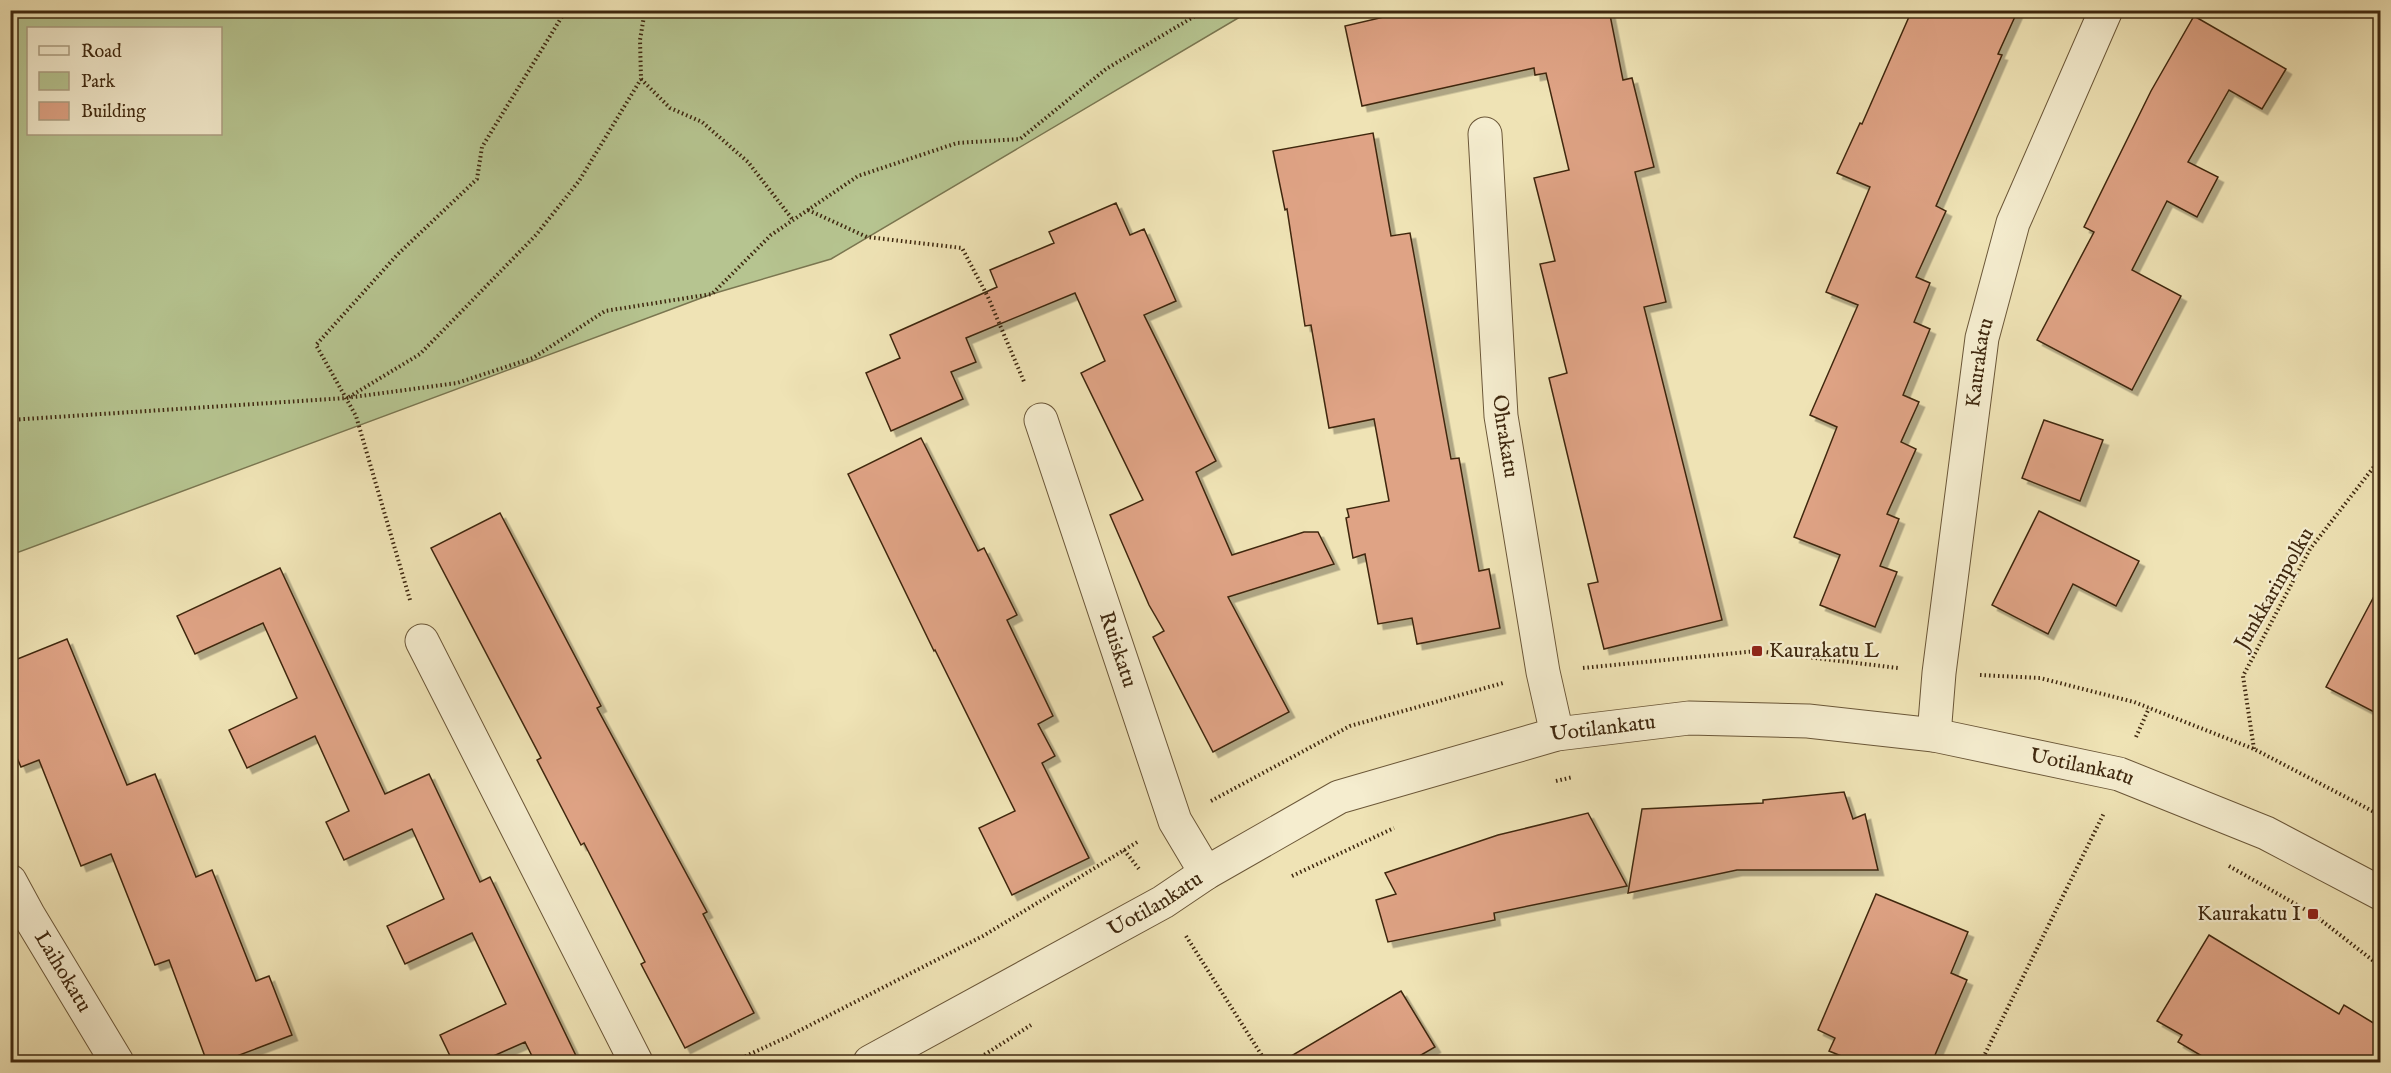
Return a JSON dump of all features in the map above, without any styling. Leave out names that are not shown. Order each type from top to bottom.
[{"type":"street","name":"Kaurakatu","points":[[1934,735],[1939,673],[1982,338],[2013,223],[2106,10]]},
{"type":"street","name":"Ohrakatu","points":[[1485,134],[1501,416],[1543,672],[1557,734]]},
{"type":"street","name":"Ruiskatu","points":[[1041,420],[1175,821],[1206,873]]},
{"type":"street","points":[[422,641],[636,1062]]},
{"type":"street","name":"Uotilankatu","points":[[870,1062],[1163,902],[1206,873],[1339,797],[1557,734],[1689,718],[1808,721],[1934,735],[2119,774],[2266,833],[2380,893]]},
{"type":"street","name":"Laihokatu","points":[[10,881],[117,1062]]},
{"type":"path","points":[[422,641],[356,416],[315,345],[397,255],[477,179],[482,147],[566,10]]},
{"type":"path","points":[[346,398],[420,354],[536,235],[579,181],[641,79],[640,40],[645,10]]},
{"type":"path","points":[[10,420],[346,398],[457,383],[533,358],[605,311],[712,294],[771,235],[858,176],[957,143],[1020,139],[1106,69],[1205,10]]},
{"type":"path","points":[[641,79],[670,108],[702,122],[748,162],[793,220]]},
{"type":"path","points":[[808,210],[867,237],[962,248],[988,297],[1041,420]]},
{"type":"path","name":"Junkkarinpolku","points":[[2254,749],[2242,676],[2310,549],[2380,459]]},
{"type":"path","points":[[1981,1062],[2106,808],[2119,774]]},
{"type":"path","points":[[1555,782],[1578,776]]},
{"type":"path","points":[[1288,878],[1395,827]]},
{"type":"path","points":[[1124,849],[1163,902],[1266,1062]]},
{"type":"path","points":[[2219,861],[2313,914],[2380,966]]},
{"type":"path","points":[[973,1062],[979,1061],[1036,1022]]},
{"type":"green space","points":[[11,10],[1250,10],[831,259],[712,294],[11,555]]},
{"type":"building","points":[[1414,10],[1609,10],[1623,80],[1632,78],[1654,167],[1635,172],[1666,302],[1644,307],[1722,620],[1604,649],[1588,584],[1598,582],[1549,378],[1567,373],[1540,264],[1555,261],[1534,178],[1569,170],[1546,73],[1535,75],[1534,68],[1362,106],[1345,26]]},
{"type":"building","points":[[1912,10],[2018,10],[1998,54],[2002,55],[1936,206],[1946,211],[1916,277],[1930,283],[1914,322],[1930,329],[1903,395],[1919,402],[1901,442],[1916,449],[1887,514],[1899,519],[1880,566],[1897,572],[1875,627],[1820,605],[1840,555],[1794,537],[1837,427],[1810,415],[1858,305],[1826,292],[1870,187],[1837,173],[1860,123],[1862,124]]},
{"type":"building","points":[[2194,16],[2286,69],[2262,109],[2229,90],[2188,162],[2218,177],[2197,217],[2167,201],[2132,270],[2181,296],[2132,390],[2037,340],[2094,232],[2084,227],[2151,91]]},
{"type":"building","points":[[1373,133],[1391,236],[1410,233],[1451,459],[1459,458],[1479,571],[1489,569],[1500,628],[1417,644],[1412,618],[1378,624],[1365,554],[1353,558],[1346,518],[1349,517],[1347,509],[1389,501],[1374,419],[1329,428],[1311,325],[1305,326],[1287,209],[1285,210],[1273,151]]},
{"type":"building","points":[[1116,203],[1130,235],[1144,229],[1176,301],[1144,315],[1216,461],[1196,472],[1232,555],[1304,532],[1318,532],[1334,564],[1228,597],[1289,712],[1213,752],[1153,637],[1164,631],[1149,605],[1110,515],[1143,500],[1081,373],[1105,361],[1075,293],[966,338],[976,362],[951,372],[963,399],[891,431],[866,373],[900,358],[890,335],[997,287],[990,270],[1054,243],[1049,232]]},
{"type":"building","points":[[2044,420],[2103,440],[2080,501],[2022,478]]},
{"type":"building","points":[[921,438],[978,551],[984,548],[1017,615],[1007,620],[1053,716],[1038,724],[1055,756],[1042,763],[1089,858],[1012,895],[979,828],[1015,811],[848,474]]},
{"type":"building","points":[[2039,511],[2139,561],[2116,606],[2073,584],[2048,634],[1992,605]]},
{"type":"building","points":[[500,513],[601,706],[597,708],[707,912],[703,914],[754,1013],[685,1048],[641,964],[645,962],[584,843],[581,845],[537,760],[541,758],[431,548]]},
{"type":"building","points":[[280,568],[385,794],[429,774],[480,882],[490,877],[579,1062],[535,1062],[525,1042],[480,1062],[453,1062],[440,1035],[506,1004],[472,933],[405,964],[387,926],[444,899],[412,829],[344,860],[326,822],[349,811],[315,736],[247,768],[229,730],[297,698],[263,623],[195,654],[177,616]]},
{"type":"building","points":[[2380,585],[2380,715],[2326,687]]},
{"type":"building","points":[[67,639],[127,785],[155,774],[196,877],[212,870],[256,981],[269,976],[292,1035],[221,1062],[207,1062],[169,960],[155,965],[111,854],[81,866],[39,760],[21,767],[10,742],[10,662]]},
{"type":"building","points":[[1844,792],[1853,819],[1865,814],[1878,870],[1737,870],[1628,893],[1642,809],[1763,803],[1763,800]]},
{"type":"building","points":[[1588,813],[1627,886],[1494,913],[1495,920],[1388,942],[1376,900],[1396,894],[1385,873],[1498,835]]},
{"type":"building","points":[[1876,894],[1968,932],[1951,973],[1967,980],[1932,1062],[1856,1062],[1829,1051],[1835,1038],[1818,1030]]},
{"type":"building","points":[[2209,935],[2339,1014],[2344,1005],[2380,1027],[2380,1062],[2212,1062],[2178,1042],[2182,1035],[2157,1021]]},
{"type":"building","points":[[1401,991],[1435,1047],[1409,1062],[1281,1062]]},
{"type":"place","name":"Kaurakatu L","points":[[1757,651]]},
{"type":"place","name":"Kaurakatu I","points":[[2313,914]]}]
